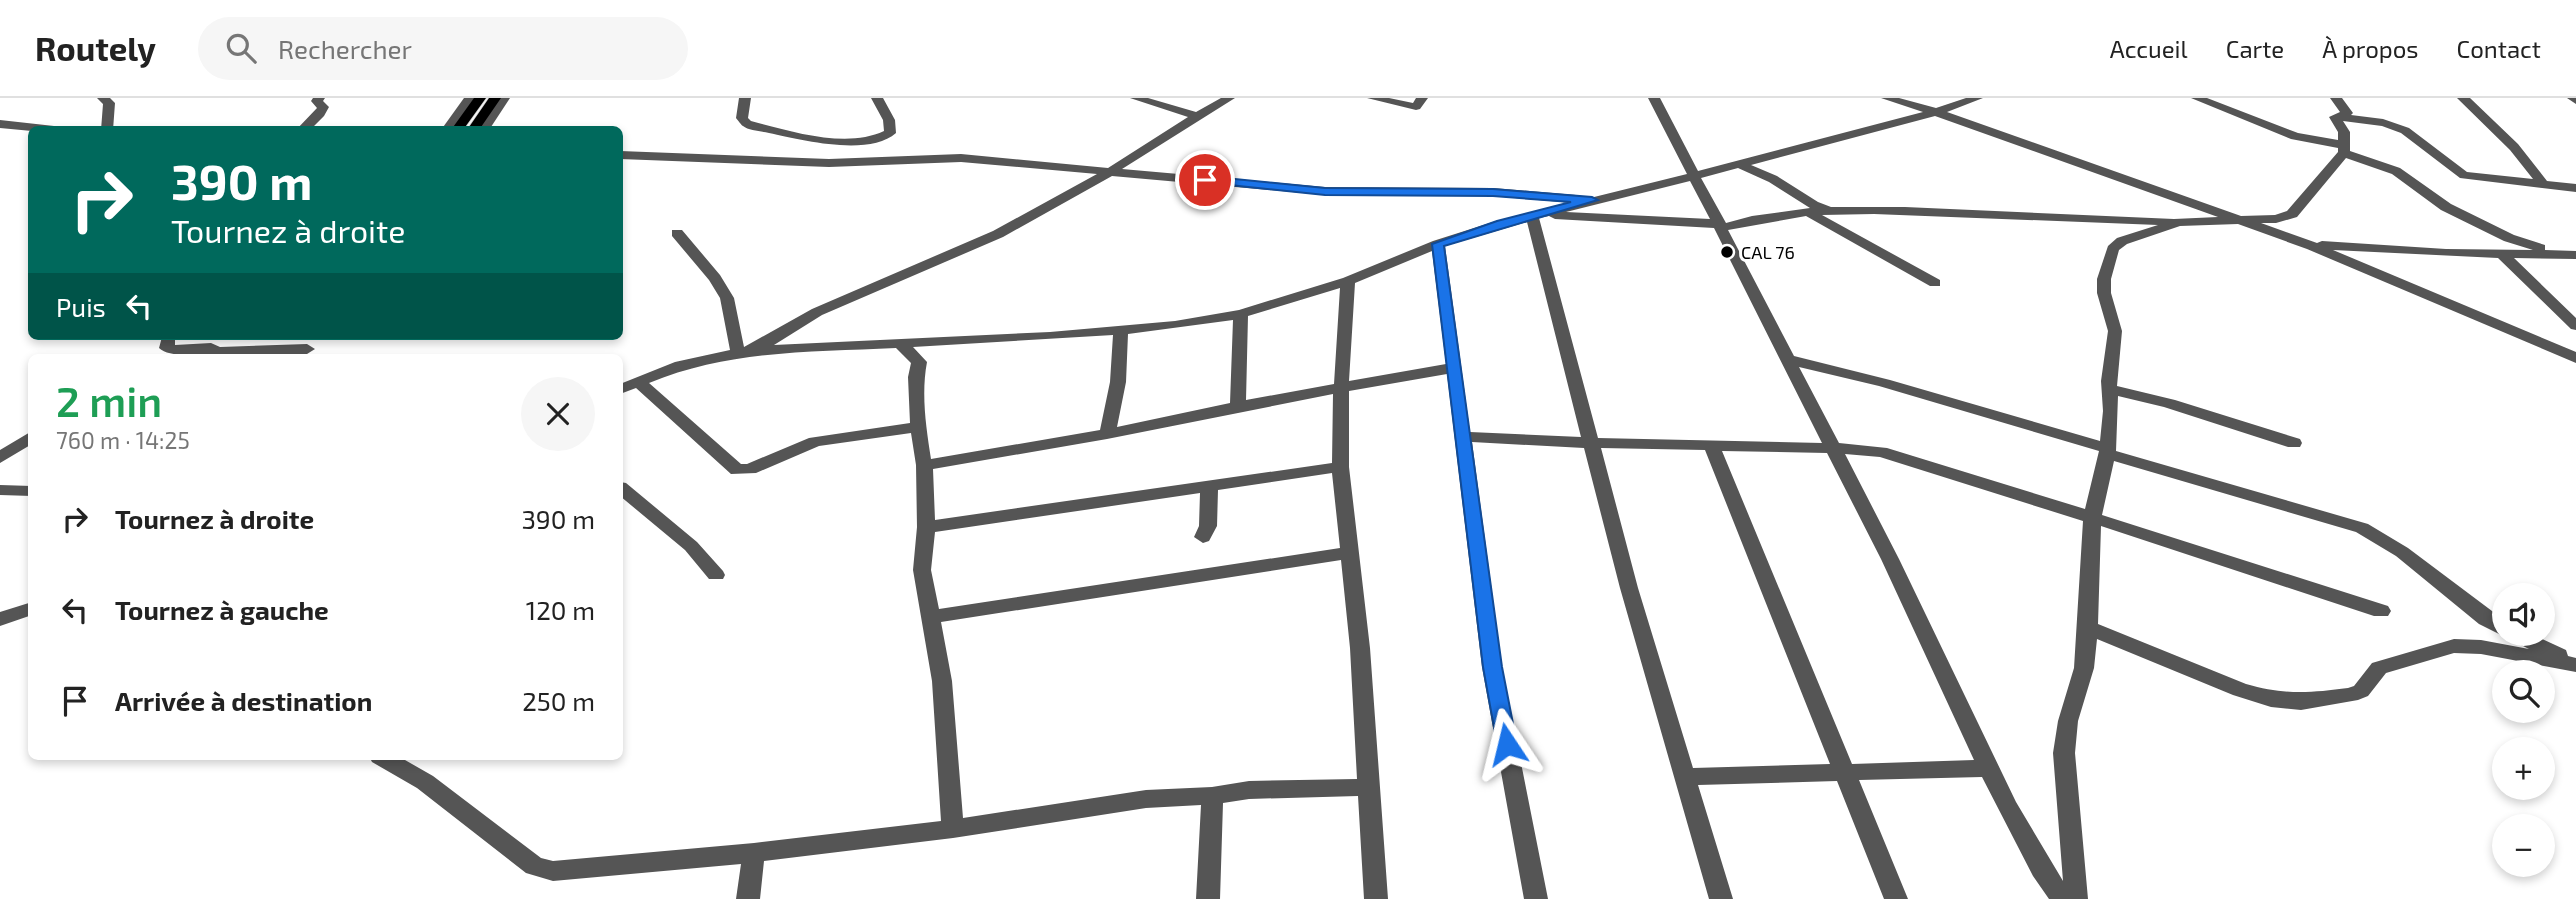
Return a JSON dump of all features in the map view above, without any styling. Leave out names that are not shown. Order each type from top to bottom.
[{"type":"main road","points":[[460,126],[480,98]]},
{"type":"main road","points":[[476,126],[495,98]]},
{"type":"street","points":[[103,98],[109,103],[107,126]]},
{"type":"street","points":[[306,126],[320,114],[323,107],[317,101],[319,98]]},
{"type":"street","points":[[450,126],[470,98]]},
{"type":"street","points":[[485,126],[504,98]]},
{"type":"street","points":[[745,98],[742,118],[747,124],[848,141],[879,139],[890,133],[890,120],[877,98]]},
{"type":"street","points":[[1136,98],[1199,117]]},
{"type":"street","points":[[754,351],[817,312],[998,234],[1108,173],[1148,145],[1229,98]]},
{"type":"street","points":[[1373,98],[1416,107],[1422,98]]},
{"type":"street","points":[[1654,98],[1834,447],[1989,768],[2041,869],[2062,899]]},
{"type":"street","points":[[1887,98],[1936,111],[2304,243],[2576,358]]},
{"type":"street","points":[[623,388],[680,366],[737,353],[1175,325],[1241,314],[1348,281],[1438,244],[1536,214],[1695,176],[1977,98]]},
{"type":"street","points":[[2197,98],[2295,136],[2343,149],[2396,171],[2446,207],[2483,226],[2526,244],[2570,255]]},
{"type":"street","points":[[2335,117],[2347,113],[2336,98]]},
{"type":"street","points":[[2463,98],[2514,147],[2542,184]]},
{"type":"street","points":[[1536,214],[1721,226],[1810,213],[1893,210],[2179,222],[2276,219],[2292,215],[2343,149],[2344,132],[2335,117]]},
{"type":"street","points":[[2335,117],[2376,121],[2405,129],[2425,143],[2453,170],[2464,175],[2576,188]]},
{"type":"street","points":[[0,124],[28,127]]},
{"type":"street","points":[[623,155],[829,163],[961,158],[1325,191],[1493,192],[1595,199]]},
{"type":"street","points":[[1125,162],[1143,176]]},
{"type":"street","points":[[1738,164],[1773,179],[1813,205],[1834,211]]},
{"type":"street","points":[[1595,199],[1607,219]]},
{"type":"street","points":[[1810,213],[1935,283]]},
{"type":"street","points":[[1536,214],[1629,588],[1721,899]]},
{"type":"street","points":[[2076,899],[2064,753],[2068,721],[2084,668],[2092,519],[2107,451],[2111,411],[2109,389],[2115,331],[2104,293],[2104,279],[2113,249],[2122,240],[2179,222]]},
{"type":"street","points":[[677,233],[715,278],[727,298],[737,353]]},
{"type":"street","points":[[2304,243],[2408,251],[2570,255]]},
{"type":"street","points":[[1438,244],[1492,667],[1536,899]]},
{"type":"street","points":[[2502,254],[2576,326]]},
{"type":"street","points":[[1348,281],[1341,390],[1340,467],[1360,648],[1376,899]]},
{"type":"street","points":[[1238,406],[1241,314]]},
{"type":"street","points":[[1107,434],[1118,382],[1121,329]]},
{"type":"street","points":[[167,340],[167,348],[171,349],[211,348],[216,352],[309,347]]},
{"type":"street","points":[[935,342],[919,362],[916,377],[918,427],[924,465],[926,527],[922,570],[942,681],[953,829]]},
{"type":"street","points":[[901,344],[919,362]]},
{"type":"street","points":[[1790,360],[1884,383],[2362,528],[2402,552],[2492,622]]},
{"type":"street","points":[[924,465],[1107,434],[1238,406],[1341,390],[1452,368]]},
{"type":"street","points":[[639,381],[737,470],[750,469],[815,442],[918,427]]},
{"type":"street","points":[[2109,389],[2169,403],[2294,443]]},
{"type":"street","points":[[1462,437],[1593,443],[1834,447],[1881,452],[1948,471],[2381,611]]},
{"type":"street","points":[[0,458],[28,439]]},
{"type":"street","points":[[1712,445],[1896,899]]},
{"type":"street","points":[[926,527],[1340,467]]},
{"type":"street","points":[[1203,537],[1208,526],[1209,485]]},
{"type":"street","points":[[623,489],[691,546],[716,575]]},
{"type":"street","points":[[0,490],[28,491]]},
{"type":"street","points":[[929,617],[1349,553]]},
{"type":"street","points":[[0,619],[28,609]]},
{"type":"street","points":[[2088,628],[2240,690],[2271,699],[2301,702],[2351,695],[2361,691],[2379,668],[2454,646],[2481,647],[2576,664]]},
{"type":"street","points":[[2539,646],[2576,664]]},
{"type":"street","points":[[387,760],[425,782],[534,866],[576,871],[953,829],[1146,799],[1212,796],[1249,790],[1370,787]]},
{"type":"street","points":[[1684,777],[1989,768]]},
{"type":"street","points":[[1208,899],[1212,796]]},
{"type":"street","points":[[748,899],[754,853]]},
{"type":"place","name":"CAL 76","points":[[1727,252]]},
{"type":"route","points":[[1205,180],[1325,191],[1493,192],[1592,200],[1438,244],[1492,667],[1507,744]]}]
